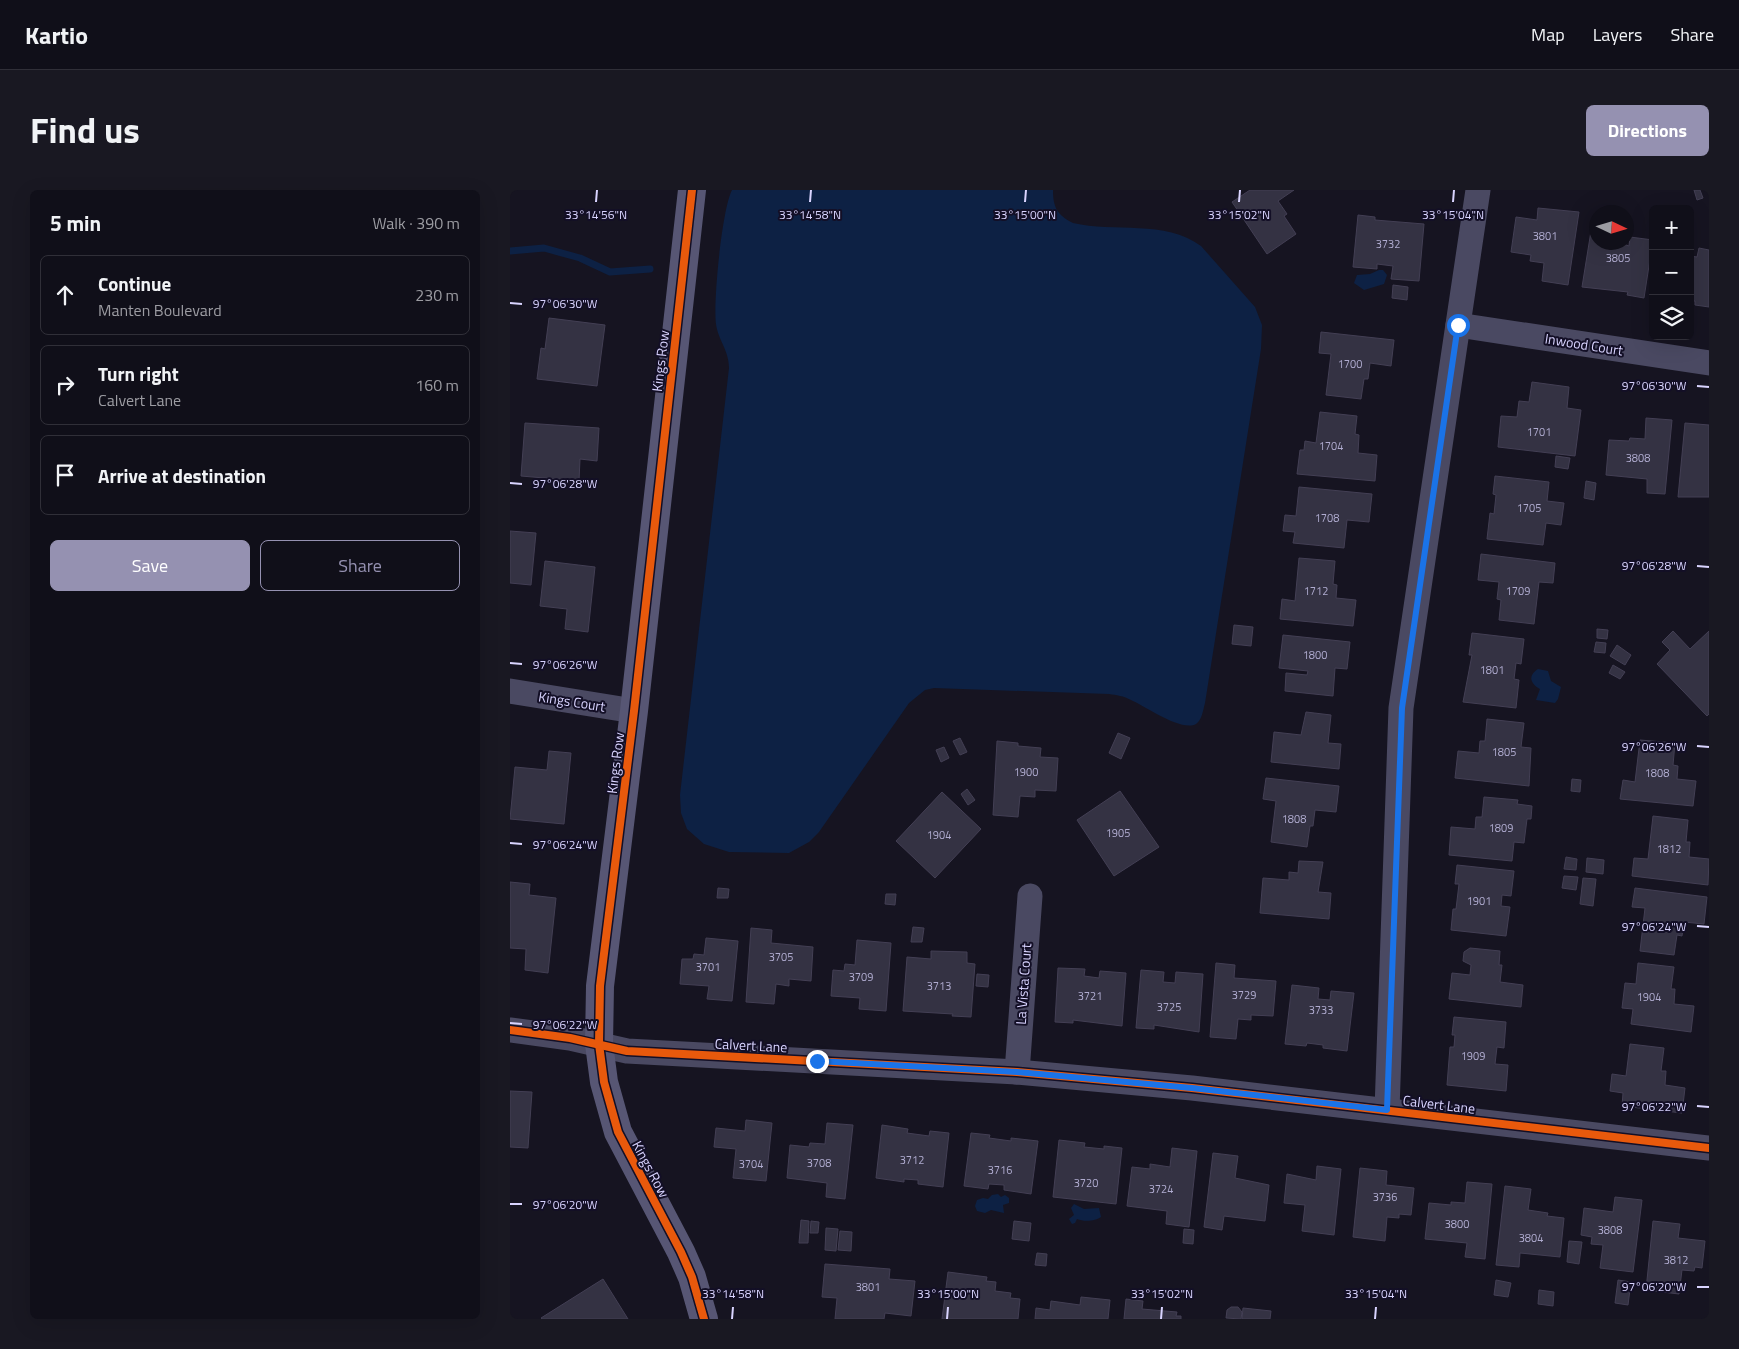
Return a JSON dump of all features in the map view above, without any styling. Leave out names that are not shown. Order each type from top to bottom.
[{"type":"street","name":"Kings Row","points":[[692,190],[634,711],[600,986],[598,1044],[604,1082],[618,1132],[681,1252],[692,1277],[704,1319]]},
{"type":"street","points":[[1387,1110],[1402,708],[1478,190]]},
{"type":"street","name":"Inwood Court","points":[[1458,325],[1709,363]]},
{"type":"street","name":"Kings Court","points":[[510,690],[634,711]]},
{"type":"street","name":"La Vista Court","points":[[1017,1072],[1030,896]]},
{"type":"street","name":"Calvert Lane","points":[[510,1030],[570,1038],[627,1051],[1017,1072],[1192,1088],[1709,1148]]},
{"type":"water","points":[[732,190],[1053,190],[1057,210],[1063,217],[1073,223],[1089,226],[1155,229],[1172,232],[1201,246],[1255,307],[1262,325],[1261,349],[1205,703],[1200,720],[1196,724],[1189,726],[1173,722],[1128,699],[1109,694],[934,688],[925,690],[909,703],[819,832],[809,842],[789,853],[729,852],[704,844],[687,829],[681,813],[680,795],[729,368],[729,362],[717,330],[715,313],[722,235],[728,200]]},
{"type":"water","points":[[1383,270],[1387,275],[1384,284],[1364,290],[1354,283],[1357,275],[1370,274]]},
{"type":"water","points":[[1538,669],[1548,671],[1551,681],[1561,687],[1555,703],[1536,700],[1540,689],[1534,685],[1531,677]]},
{"type":"water","points":[[998,1194],[1001,1197],[1005,1195],[1009,1198],[1009,1203],[1003,1205],[1004,1213],[991,1210],[985,1213],[977,1211],[975,1206],[977,1200],[988,1199],[992,1195]]},
{"type":"water","points":[[1074,1204],[1084,1209],[1099,1208],[1101,1217],[1090,1221],[1077,1219],[1072,1224],[1069,1219],[1074,1215],[1071,1208]]},
{"type":"building","points":[[1250,190],[1294,190],[1278,201],[1287,214],[1284,216],[1296,234],[1267,254],[1232,202]]},
{"type":"building","points":[[1694,190],[1700,190],[1703,198],[1697,200]]},
{"type":"building","points":[[1538,208],[1579,212],[1568,285],[1542,281],[1544,263],[1530,261],[1531,255],[1511,252],[1516,217],[1537,220]]},
{"type":"building","points":[[1358,215],[1375,217],[1375,220],[1424,224],[1419,281],[1391,279],[1393,266],[1377,264],[1377,269],[1353,267]]},
{"type":"building","points":[[1634,238],[1649,239],[1649,266],[1644,298],[1627,295],[1628,292],[1582,287],[1589,243],[1589,250],[1634,250]]},
{"type":"building","points":[[1699,248],[1709,250],[1709,307],[1695,305],[1694,301],[1694,257],[1697,257]]},
{"type":"building","points":[[1393,285],[1408,287],[1407,300],[1392,298]]},
{"type":"building","points":[[549,318],[605,325],[597,386],[537,379],[541,348],[545,349]]},
{"type":"building","points":[[1321,332],[1394,340],[1391,366],[1370,363],[1368,379],[1364,379],[1361,399],[1326,395],[1331,354],[1319,353]]},
{"type":"building","points":[[1532,382],[1569,387],[1567,408],[1581,410],[1575,456],[1498,447],[1501,416],[1517,417],[1519,401],[1529,402]]},
{"type":"building","points":[[1320,412],[1357,416],[1355,434],[1359,435],[1358,453],[1377,455],[1375,481],[1297,474],[1300,450],[1304,450],[1305,441],[1316,443]]},
{"type":"building","points":[[1646,418],[1672,420],[1665,494],[1647,493],[1647,479],[1606,475],[1609,440],[1629,441],[1630,438],[1645,439]]},
{"type":"building","points":[[525,423],[599,428],[597,461],[580,459],[579,481],[521,476]]},
{"type":"building","points":[[1685,423],[1709,425],[1709,497],[1678,497]]},
{"type":"building","points":[[1556,456],[1570,458],[1568,469],[1555,467]]},
{"type":"building","points":[[1495,476],[1549,482],[1547,501],[1564,503],[1561,525],[1546,523],[1543,545],[1487,539],[1490,513],[1494,514],[1496,495],[1493,494]]},
{"type":"building","points":[[1586,481],[1596,483],[1594,500],[1584,498]]},
{"type":"building","points":[[1299,487],[1372,494],[1369,522],[1347,520],[1344,548],[1293,543],[1295,532],[1283,531],[1285,515],[1296,516]]},
{"type":"building","points":[[510,531],[536,533],[531,585],[510,583]]},
{"type":"building","points":[[1481,554],[1555,563],[1553,583],[1539,582],[1534,624],[1499,620],[1501,600],[1497,599],[1499,582],[1478,580]]},
{"type":"building","points":[[1299,558],[1335,561],[1333,584],[1337,585],[1336,598],[1356,600],[1353,626],[1280,619],[1282,599],[1295,601]]},
{"type":"building","points":[[545,561],[595,567],[588,632],[565,629],[567,609],[540,606]]},
{"type":"building","points":[[1234,625],[1253,627],[1251,646],[1232,644]]},
{"type":"building","points":[[1597,629],[1608,630],[1607,639],[1597,638]]},
{"type":"building","points":[[1673,631],[1690,649],[1709,631],[1709,714],[1707,716],[1657,664],[1670,650],[1662,642]]},
{"type":"building","points":[[1472,633],[1524,639],[1521,664],[1516,663],[1514,679],[1519,680],[1516,708],[1463,702],[1472,655],[1469,655]]},
{"type":"building","points":[[1283,635],[1350,642],[1347,669],[1335,668],[1333,696],[1285,691],[1286,673],[1307,675],[1308,671],[1279,668]]},
{"type":"building","points":[[1596,642],[1606,643],[1605,653],[1594,652]]},
{"type":"building","points":[[1617,645],[1631,655],[1625,665],[1610,656]]},
{"type":"building","points":[[1613,665],[1625,672],[1620,679],[1609,673]]},
{"type":"building","points":[[1306,712],[1331,715],[1328,743],[1341,744],[1339,769],[1271,762],[1274,732],[1301,735]]},
{"type":"building","points":[[1487,719],[1524,723],[1521,747],[1531,748],[1529,786],[1455,778],[1458,751],[1479,753],[1480,741],[1485,741]]},
{"type":"building","points":[[1118,733],[1130,738],[1121,759],[1109,753]]},
{"type":"building","points":[[960,738],[967,752],[960,755],[953,741]]},
{"type":"building","points":[[1640,740],[1675,743],[1673,765],[1678,766],[1677,779],[1696,781],[1693,806],[1620,799],[1623,780],[1635,782]]},
{"type":"building","points":[[997,741],[1018,743],[1018,746],[1041,748],[1040,757],[1058,758],[1056,791],[1035,790],[1035,797],[1020,796],[1018,817],[993,815]]},
{"type":"building","points":[[944,747],[949,758],[941,762],[936,750]]},
{"type":"building","points":[[549,751],[571,753],[564,824],[510,819],[515,767],[547,770]]},
{"type":"building","points":[[1266,778],[1339,786],[1336,812],[1315,810],[1313,826],[1310,826],[1307,847],[1271,842],[1276,801],[1263,799]]},
{"type":"building","points":[[1572,779],[1581,780],[1580,792],[1571,791]]},
{"type":"building","points":[[967,789],[975,800],[968,805],[961,794]]},
{"type":"building","points":[[1120,791],[1159,847],[1114,876],[1077,820]]},
{"type":"building","points":[[942,792],[981,829],[935,878],[896,841]]},
{"type":"building","points":[[1484,797],[1518,800],[1517,804],[1532,806],[1531,819],[1527,819],[1524,843],[1514,842],[1512,861],[1449,855],[1451,827],[1475,829],[1476,817],[1482,817]]},
{"type":"building","points":[[1653,816],[1688,820],[1686,842],[1690,842],[1689,857],[1709,859],[1708,885],[1632,876],[1634,858],[1648,859]]},
{"type":"building","points":[[1566,857],[1577,859],[1576,870],[1564,869]]},
{"type":"building","points":[[1587,858],[1604,860],[1603,874],[1586,872]]},
{"type":"building","points":[[1299,861],[1323,862],[1318,892],[1331,893],[1329,919],[1260,913],[1263,878],[1289,880],[1289,872],[1298,873]]},
{"type":"building","points":[[1457,865],[1514,871],[1511,896],[1502,895],[1501,906],[1510,907],[1506,936],[1451,930],[1453,909],[1456,909],[1459,884],[1455,884]]},
{"type":"building","points":[[1564,876],[1578,877],[1576,890],[1562,888]]},
{"type":"building","points":[[1583,878],[1596,879],[1593,906],[1580,904]]},
{"type":"building","points":[[510,882],[530,884],[529,895],[556,898],[548,973],[525,970],[526,949],[510,948]]},
{"type":"building","points":[[718,888],[729,889],[728,898],[717,898]]},
{"type":"building","points":[[1635,888],[1707,897],[1704,924],[1684,922],[1682,936],[1677,935],[1674,955],[1640,951],[1645,908],[1632,907]]},
{"type":"building","points":[[886,894],[896,894],[895,905],[885,904]]},
{"type":"building","points":[[913,927],[924,928],[922,942],[911,942]]},
{"type":"building","points":[[751,928],[772,930],[771,943],[813,947],[811,981],[789,979],[789,986],[776,984],[774,1004],[746,1002]]},
{"type":"building","points":[[706,938],[738,941],[732,1001],[707,999],[709,986],[680,984],[682,959],[693,959],[694,954],[704,955]]},
{"type":"building","points":[[857,940],[891,943],[886,1011],[859,1009],[860,998],[831,996],[833,970],[844,971],[845,964],[855,965]]},
{"type":"building","points":[[1470,948],[1500,951],[1499,965],[1502,965],[1500,982],[1523,985],[1521,1007],[1449,999],[1452,973],[1470,975],[1471,965],[1463,961],[1464,952]]},
{"type":"building","points":[[931,951],[967,952],[967,963],[975,964],[971,1017],[903,1011],[907,957],[931,959]]},
{"type":"building","points":[[1216,963],[1235,965],[1234,978],[1276,981],[1273,1016],[1251,1015],[1251,1020],[1238,1019],[1236,1039],[1210,1037]]},
{"type":"building","points":[[1638,963],[1674,967],[1671,989],[1675,989],[1674,1004],[1694,1006],[1691,1032],[1631,1024],[1633,1009],[1622,1008],[1625,983],[1636,984]]},
{"type":"building","points":[[1058,968],[1085,969],[1084,976],[1099,978],[1100,971],[1126,973],[1122,1026],[1073,1020],[1073,1023],[1055,1022]]},
{"type":"building","points":[[1141,970],[1164,972],[1163,982],[1175,983],[1176,972],[1203,974],[1199,1032],[1154,1025],[1154,1029],[1136,1028]]},
{"type":"building","points":[[977,974],[989,975],[988,987],[976,986]]},
{"type":"building","points":[[1292,985],[1319,988],[1318,999],[1330,1000],[1331,991],[1354,993],[1347,1051],[1323,1048],[1323,1045],[1307,1043],[1306,1046],[1285,1044]]},
{"type":"building","points":[[1454,1017],[1506,1022],[1504,1048],[1497,1047],[1495,1064],[1508,1065],[1506,1091],[1447,1085],[1450,1047],[1454,1047],[1455,1035],[1452,1035]]},
{"type":"building","points":[[1630,1044],[1664,1048],[1661,1071],[1666,1071],[1665,1085],[1685,1088],[1682,1113],[1622,1106],[1623,1093],[1610,1091],[1612,1074],[1626,1076]]},
{"type":"building","points":[[510,1091],[532,1092],[528,1148],[510,1147]]},
{"type":"building","points":[[746,1120],[772,1123],[766,1181],[733,1178],[736,1149],[714,1147],[716,1128],[745,1131]]},
{"type":"building","points":[[827,1123],[853,1125],[845,1199],[826,1197],[827,1183],[787,1178],[790,1145],[809,1147],[810,1143],[825,1144]]},
{"type":"building","points":[[882,1125],[908,1129],[907,1133],[929,1136],[930,1131],[949,1133],[943,1187],[918,1184],[918,1180],[904,1179],[904,1182],[876,1178]]},
{"type":"building","points":[[971,1133],[990,1135],[989,1138],[1011,1141],[1011,1138],[1038,1141],[1031,1194],[1004,1190],[1004,1185],[989,1184],[988,1189],[964,1186]]},
{"type":"building","points":[[1059,1140],[1085,1143],[1084,1147],[1104,1149],[1104,1146],[1122,1148],[1116,1204],[1053,1197]]},
{"type":"building","points":[[1172,1148],[1197,1151],[1189,1227],[1166,1224],[1167,1211],[1127,1206],[1132,1167],[1150,1169],[1150,1164],[1170,1167]]},
{"type":"building","points":[[1213,1153],[1238,1156],[1235,1178],[1269,1185],[1265,1221],[1224,1216],[1222,1230],[1204,1227]]},
{"type":"building","points":[[1317,1166],[1341,1169],[1334,1235],[1302,1231],[1305,1205],[1284,1203],[1287,1174],[1316,1180]]},
{"type":"building","points":[[1360,1168],[1387,1171],[1386,1185],[1414,1188],[1411,1215],[1399,1214],[1399,1218],[1387,1217],[1385,1241],[1353,1237]]},
{"type":"building","points":[[1467,1182],[1492,1184],[1485,1259],[1465,1257],[1467,1243],[1425,1239],[1429,1203],[1451,1205],[1451,1202],[1465,1203]]},
{"type":"building","points":[[1505,1186],[1531,1189],[1528,1210],[1548,1213],[1547,1216],[1564,1218],[1560,1257],[1520,1253],[1519,1267],[1496,1265]]},
{"type":"building","points":[[1615,1197],[1642,1200],[1633,1272],[1600,1268],[1603,1245],[1591,1244],[1592,1237],[1581,1235],[1584,1208],[1613,1212]]},
{"type":"building","points":[[801,1220],[809,1221],[808,1243],[799,1243]]},
{"type":"building","points":[[811,1221],[819,1222],[818,1233],[810,1233]]},
{"type":"building","points":[[1014,1221],[1031,1223],[1029,1241],[1012,1239]]},
{"type":"building","points":[[1653,1221],[1680,1224],[1678,1238],[1705,1241],[1702,1268],[1695,1267],[1694,1271],[1682,1270],[1679,1294],[1646,1290]]},
{"type":"building","points":[[826,1228],[838,1229],[836,1251],[825,1250]]},
{"type":"building","points":[[1184,1229],[1194,1230],[1193,1244],[1183,1243]]},
{"type":"building","points":[[840,1231],[852,1232],[851,1251],[838,1250]]},
{"type":"building","points":[[1569,1241],[1582,1242],[1579,1264],[1567,1262]]},
{"type":"building","points":[[1037,1253],[1047,1254],[1046,1266],[1035,1265]]},
{"type":"building","points":[[825,1264],[890,1269],[889,1279],[915,1281],[911,1316],[885,1313],[884,1319],[835,1319],[837,1298],[822,1297]]},
{"type":"building","points":[[948,1272],[987,1277],[986,1281],[996,1282],[995,1291],[1011,1293],[1010,1298],[1020,1299],[1018,1319],[942,1319]]},
{"type":"building","points":[[603,1279],[628,1319],[541,1318]]},
{"type":"building","points":[[1496,1280],[1511,1283],[1508,1297],[1494,1295]]},
{"type":"building","points":[[1618,1280],[1631,1282],[1628,1305],[1615,1303]]},
{"type":"building","points":[[1539,1290],[1554,1292],[1553,1306],[1538,1304]]},
{"type":"building","points":[[1081,1297],[1110,1300],[1108,1319],[1035,1319],[1036,1308],[1050,1310],[1051,1301],[1080,1305]]},
{"type":"building","points":[[1126,1299],[1143,1301],[1142,1309],[1177,1312],[1176,1316],[1181,1316],[1181,1319],[1124,1319]]},
{"type":"building","points":[[1231,1307],[1238,1307],[1242,1312],[1241,1319],[1226,1318],[1227,1310]]},
{"type":"building","points":[[1243,1308],[1271,1311],[1270,1319],[1242,1319]]},
{"type":"waterway","points":[[510,251],[544,248],[580,258],[610,272],[650,269]]},
{"type":"cycle path","points":[[692,190],[634,711],[600,986],[599,1044],[604,1082],[618,1132],[681,1252],[692,1277],[704,1319]]},
{"type":"cycle path","points":[[510,1030],[570,1038],[627,1051],[1017,1072],[1192,1088],[1709,1148]]},
{"type":"route","points":[[817,1061],[1017,1072],[1192,1088],[1387,1110],[1399,748],[1402,708],[1406,668],[1458,325]]}]
